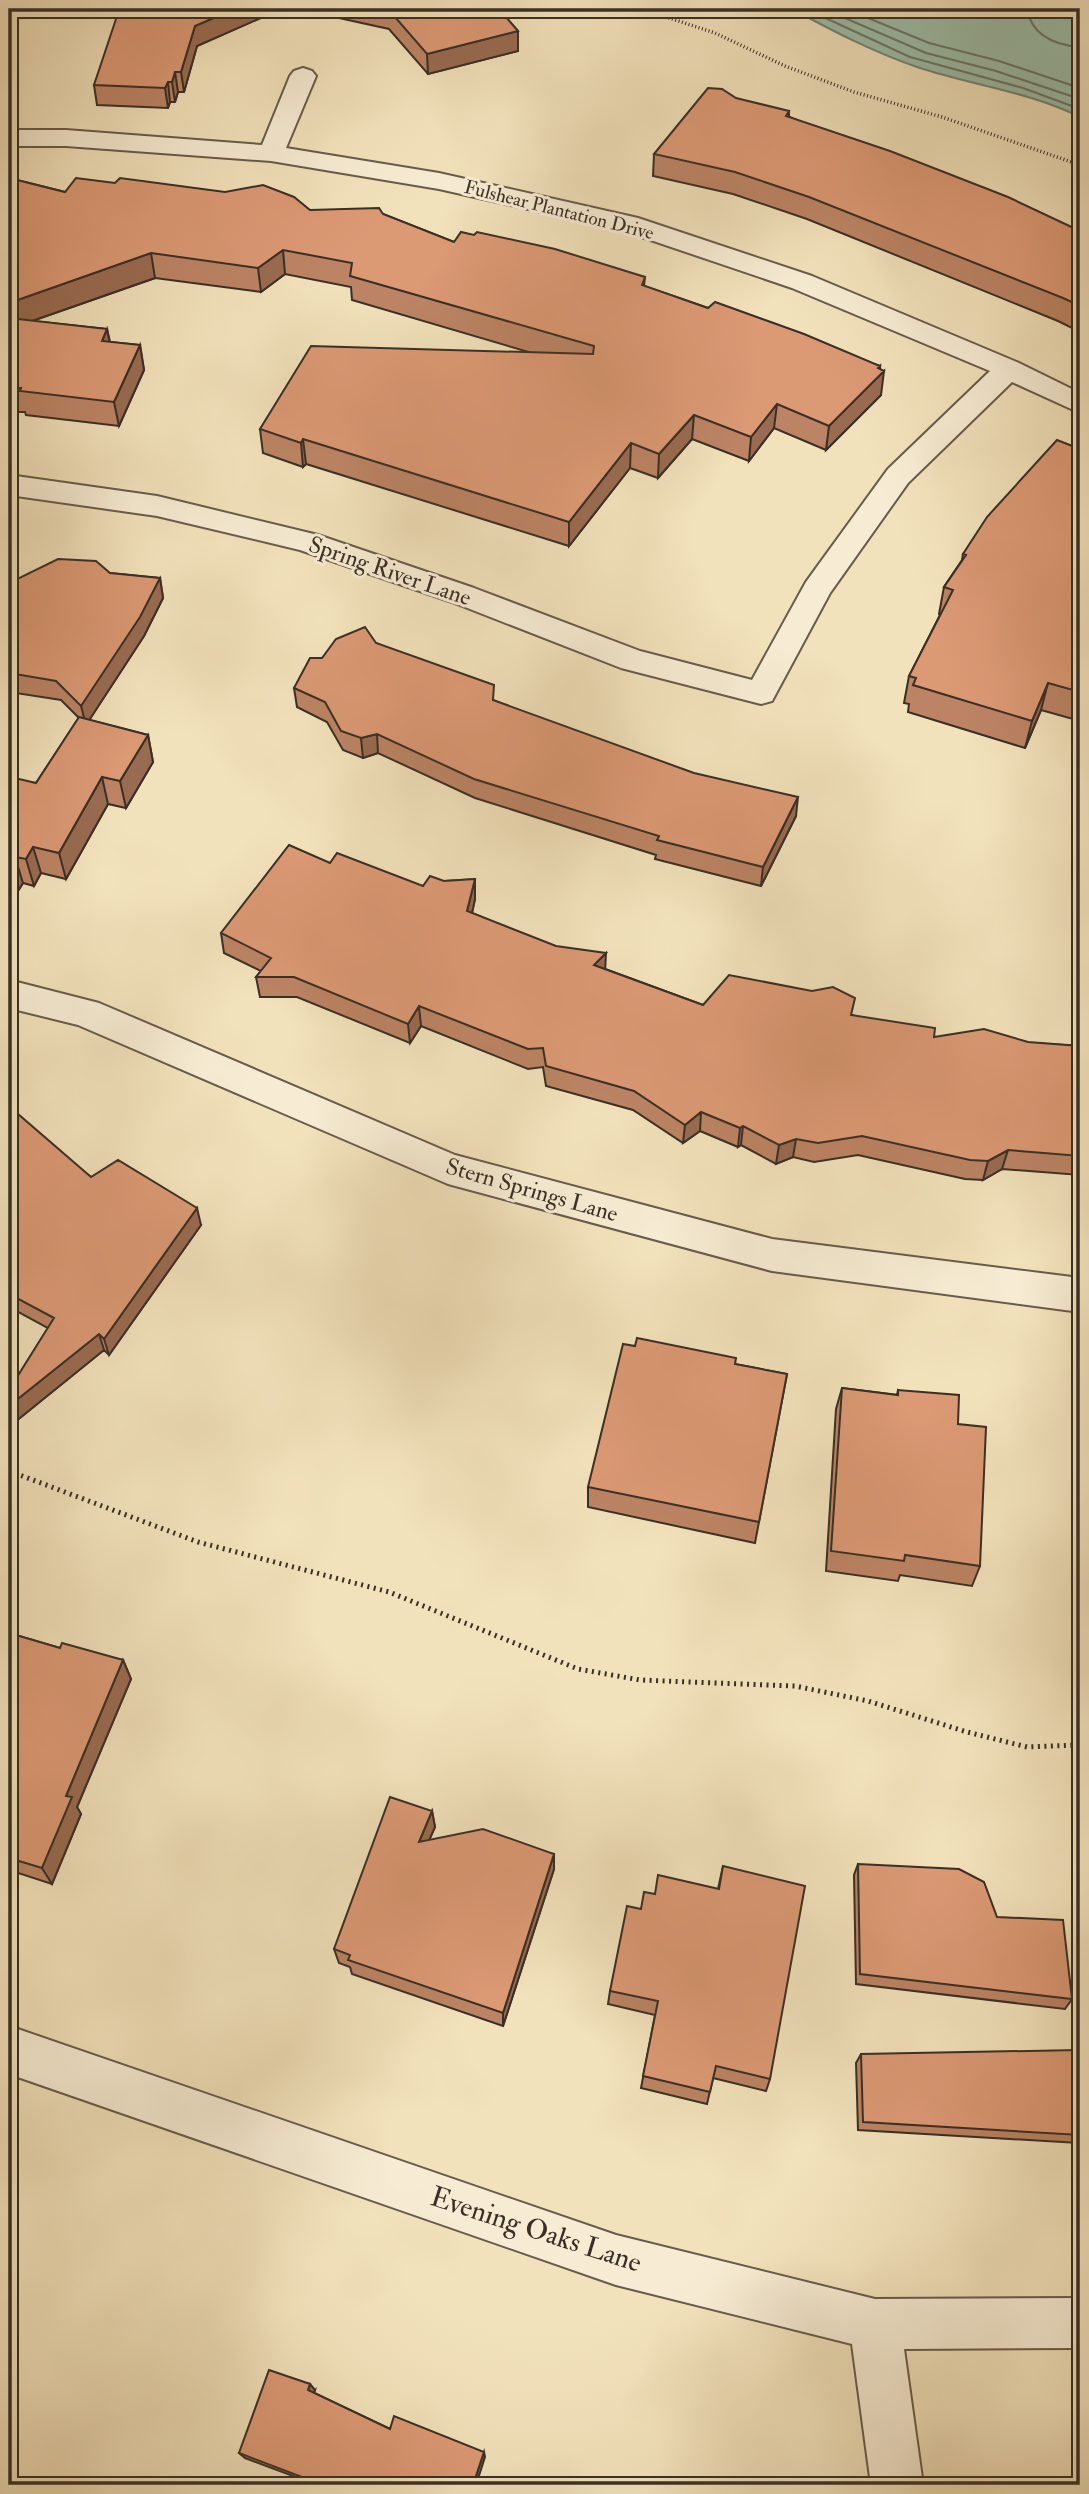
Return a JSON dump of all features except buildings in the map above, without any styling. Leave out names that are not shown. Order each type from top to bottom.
[{"type":"street","points":[[271,153],[303,76]]},
{"type":"street","name":"Fulshear Plantation Drive","points":[[9,138],[66,138],[271,153],[439,181],[629,224],[802,282],[1009,369],[1080,404]]},
{"type":"street","name":"Spring River Lane","points":[[9,485],[156,506],[307,542],[463,595],[632,660],[761,693],[817,589],[898,476],[1009,369]]},
{"type":"street","name":"Stern Springs Lane","points":[[9,994],[86,1013],[448,1168],[772,1255],[1080,1295]]},
{"type":"street","name":"Evening Oaks Lane","points":[[9,2050],[616,2260],[875,2324],[1080,2323]]},
{"type":"street","points":[[875,2324],[897,2485]]},
{"type":"path","points":[[642,9],[715,33],[785,66],[854,92],[942,117],[1080,165]]},
{"type":"path","points":[[9,1471],[198,1542],[389,1592],[578,1669],[640,1680],[795,1686],[868,1701],[967,1732],[1027,1747],[1080,1745]]},
{"type":"water","points":[[792,9],[1045,9],[1080,21],[1080,117],[1041,101],[903,62],[854,41]]}]
